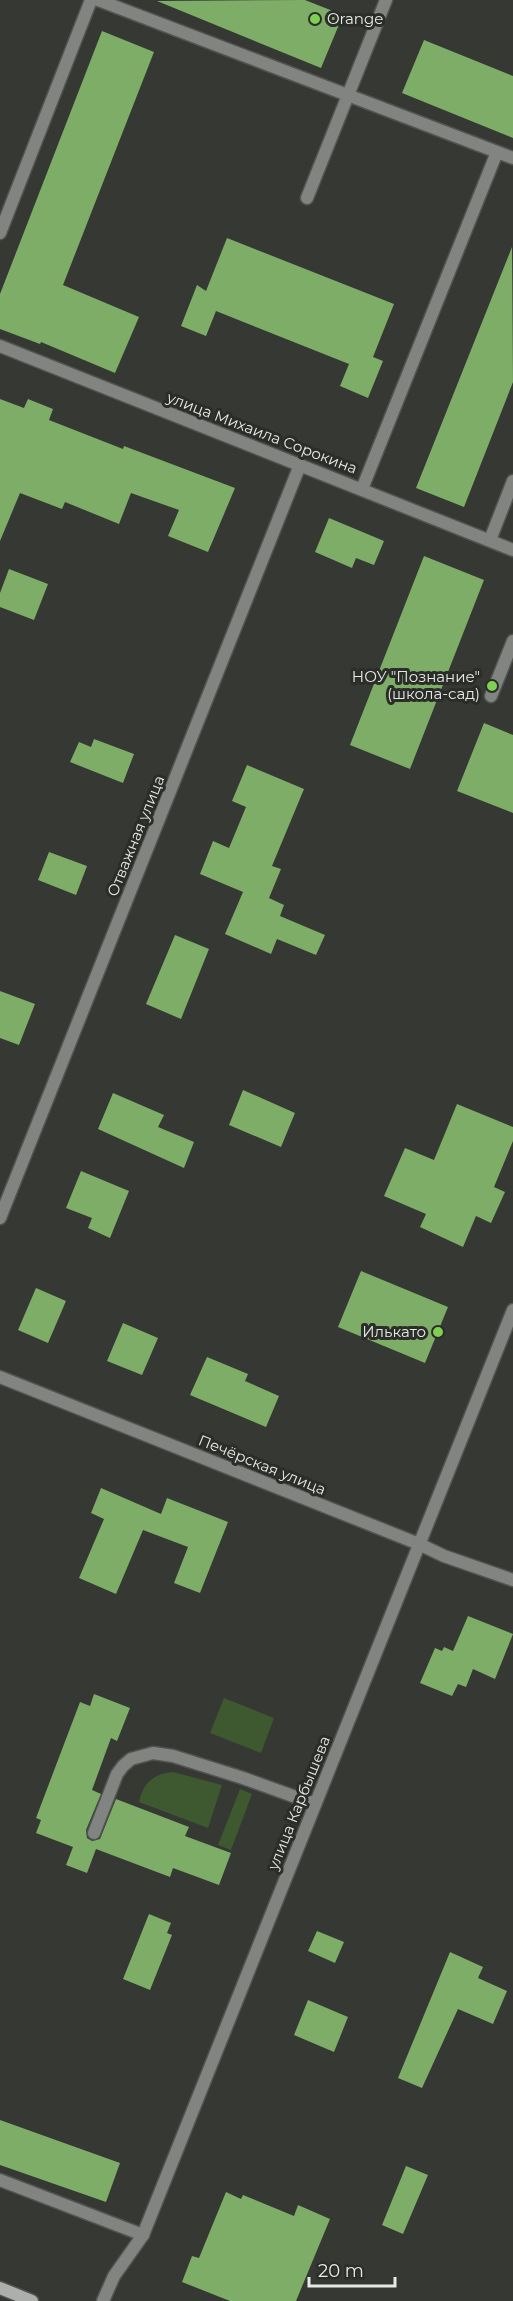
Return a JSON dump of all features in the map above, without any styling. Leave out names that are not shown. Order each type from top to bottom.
[{"type":"main road","points":[[0,2288],[32,2301]]},
{"type":"street","points":[[0,233],[91,0]]},
{"type":"street","points":[[98,0],[513,158]]},
{"type":"street","points":[[307,198],[386,0]]},
{"type":"street","points":[[362,489],[497,152]]},
{"type":"street","name":"улица Михаила Сорокина","points":[[0,346],[513,550]]},
{"type":"street","name":"Отважная улица","points":[[0,1218],[300,465]]},
{"type":"street","points":[[490,540],[513,481]]},
{"type":"street","points":[[491,696],[513,641]]},
{"type":"street","name":"улица Карбышева","points":[[103,2301],[114,2276],[143,2235],[513,1310]]},
{"type":"street","name":"Печёрская улица","points":[[0,1377],[419,1544],[444,1557],[513,1580]]},
{"type":"street","points":[[94,1833],[117,1774],[123,1766],[142,1755],[173,1756],[315,1804]]},
{"type":"street","points":[[0,2180],[143,2235]]},
{"type":"green space","points":[[224,1698],[274,1718],[261,1753],[210,1733]]},
{"type":"green space","points":[[173,1772],[222,1785],[208,1828],[139,1802],[143,1790],[150,1781],[160,1775]]},
{"type":"green space","points":[[240,1789],[252,1794],[231,1850],[218,1845]]},
{"type":"building","points":[[305,0],[343,15],[321,68],[157,1]]},
{"type":"building","points":[[102,31],[154,52],[63,285],[139,317],[115,373],[41,342],[40,344],[0,329],[0,294]]},
{"type":"building","points":[[424,40],[513,76],[513,138],[402,93]]},
{"type":"building","points":[[227,238],[394,304],[373,357],[383,361],[368,398],[340,386],[349,364],[216,311],[206,336],[181,326],[197,285],[206,291]]},
{"type":"building","points":[[512,247],[513,382],[464,507],[416,488]]},
{"type":"building","points":[[0,399],[24,408],[28,399],[53,409],[49,420],[123,449],[124,446],[235,488],[208,552],[168,536],[179,510],[131,493],[119,524],[65,502],[62,509],[20,493],[0,541]]},
{"type":"building","points":[[329,518],[384,541],[374,565],[356,558],[352,568],[315,552]]},
{"type":"building","points":[[424,556],[484,580],[410,769],[350,745]]},
{"type":"building","points":[[9,569],[48,584],[34,620],[0,607],[0,593]]},
{"type":"building","points":[[484,723],[513,735],[513,813],[457,791]]},
{"type":"building","points":[[94,739],[134,754],[123,783],[70,762],[79,742],[91,747]]},
{"type":"building","points":[[247,765],[304,789],[272,866],[281,869],[269,898],[284,905],[280,916],[325,935],[316,955],[277,939],[271,954],[225,934],[243,892],[200,874],[213,841],[229,848],[246,807],[232,801]]},
{"type":"building","points":[[49,852],[87,866],[76,895],[38,880]]},
{"type":"building","points":[[175,935],[209,949],[181,1019],[146,1004]]},
{"type":"building","points":[[0,991],[35,1004],[19,1045],[0,1038]]},
{"type":"building","points":[[243,1090],[295,1113],[281,1147],[229,1125]]},
{"type":"building","points":[[113,1093],[164,1115],[158,1127],[194,1142],[184,1168],[98,1129]]},
{"type":"building","points":[[457,1104],[513,1127],[513,1141],[494,1187],[505,1192],[491,1223],[476,1216],[463,1247],[420,1227],[426,1214],[384,1196],[405,1148],[434,1160]]},
{"type":"building","points":[[81,1171],[129,1191],[110,1238],[88,1228],[92,1218],[66,1208]]},
{"type":"building","points":[[361,1271],[448,1307],[425,1363],[338,1327]]},
{"type":"building","points":[[36,1288],[66,1301],[48,1343],[18,1330]]},
{"type":"building","points":[[123,1323],[158,1338],[142,1375],[107,1361]]},
{"type":"building","points":[[207,1357],[248,1374],[245,1381],[279,1396],[266,1427],[190,1395]]},
{"type":"building","points":[[101,1488],[161,1514],[167,1498],[228,1522],[200,1593],[174,1583],[188,1547],[143,1530],[116,1594],[79,1578],[104,1519],[91,1513]]},
{"type":"building","points":[[468,1616],[513,1634],[495,1679],[473,1669],[466,1687],[458,1684],[452,1696],[420,1683],[435,1648],[442,1651],[444,1647],[453,1651]]},
{"type":"building","points":[[94,1694],[130,1708],[117,1741],[111,1738],[92,1790],[101,1794],[86,1830],[87,1838],[92,1841],[100,1839],[116,1799],[189,1827],[185,1836],[231,1853],[219,1885],[173,1868],[170,1877],[96,1849],[87,1873],[66,1865],[73,1847],[36,1833],[41,1820],[36,1818],[80,1702],[90,1706]]},
{"type":"building","points":[[149,1914],[171,1923],[167,1933],[172,1935],[150,1990],[123,1979]]},
{"type":"building","points":[[317,1931],[344,1942],[335,1963],[308,1951]]},
{"type":"building","points":[[450,1952],[483,1967],[478,1978],[507,1991],[493,2024],[458,2009],[422,2088],[398,2078]]},
{"type":"building","points":[[308,2000],[348,2017],[334,2052],[294,2035]]},
{"type":"building","points":[[0,2120],[120,2163],[106,2202],[0,2165]]},
{"type":"building","points":[[406,2166],[428,2175],[403,2234],[382,2225]]},
{"type":"building","points":[[226,2192],[241,2199],[243,2195],[294,2216],[298,2205],[330,2219],[296,2301],[230,2301],[182,2282],[192,2256],[199,2258]]},
{"type":"place","name":"Orange","points":[[315,19]]},
{"type":"place","name":"НОУ \"Познание\" (школа-сад)","points":[[492,686]]},
{"type":"place","name":"Илькато","points":[[438,1332]]}]
